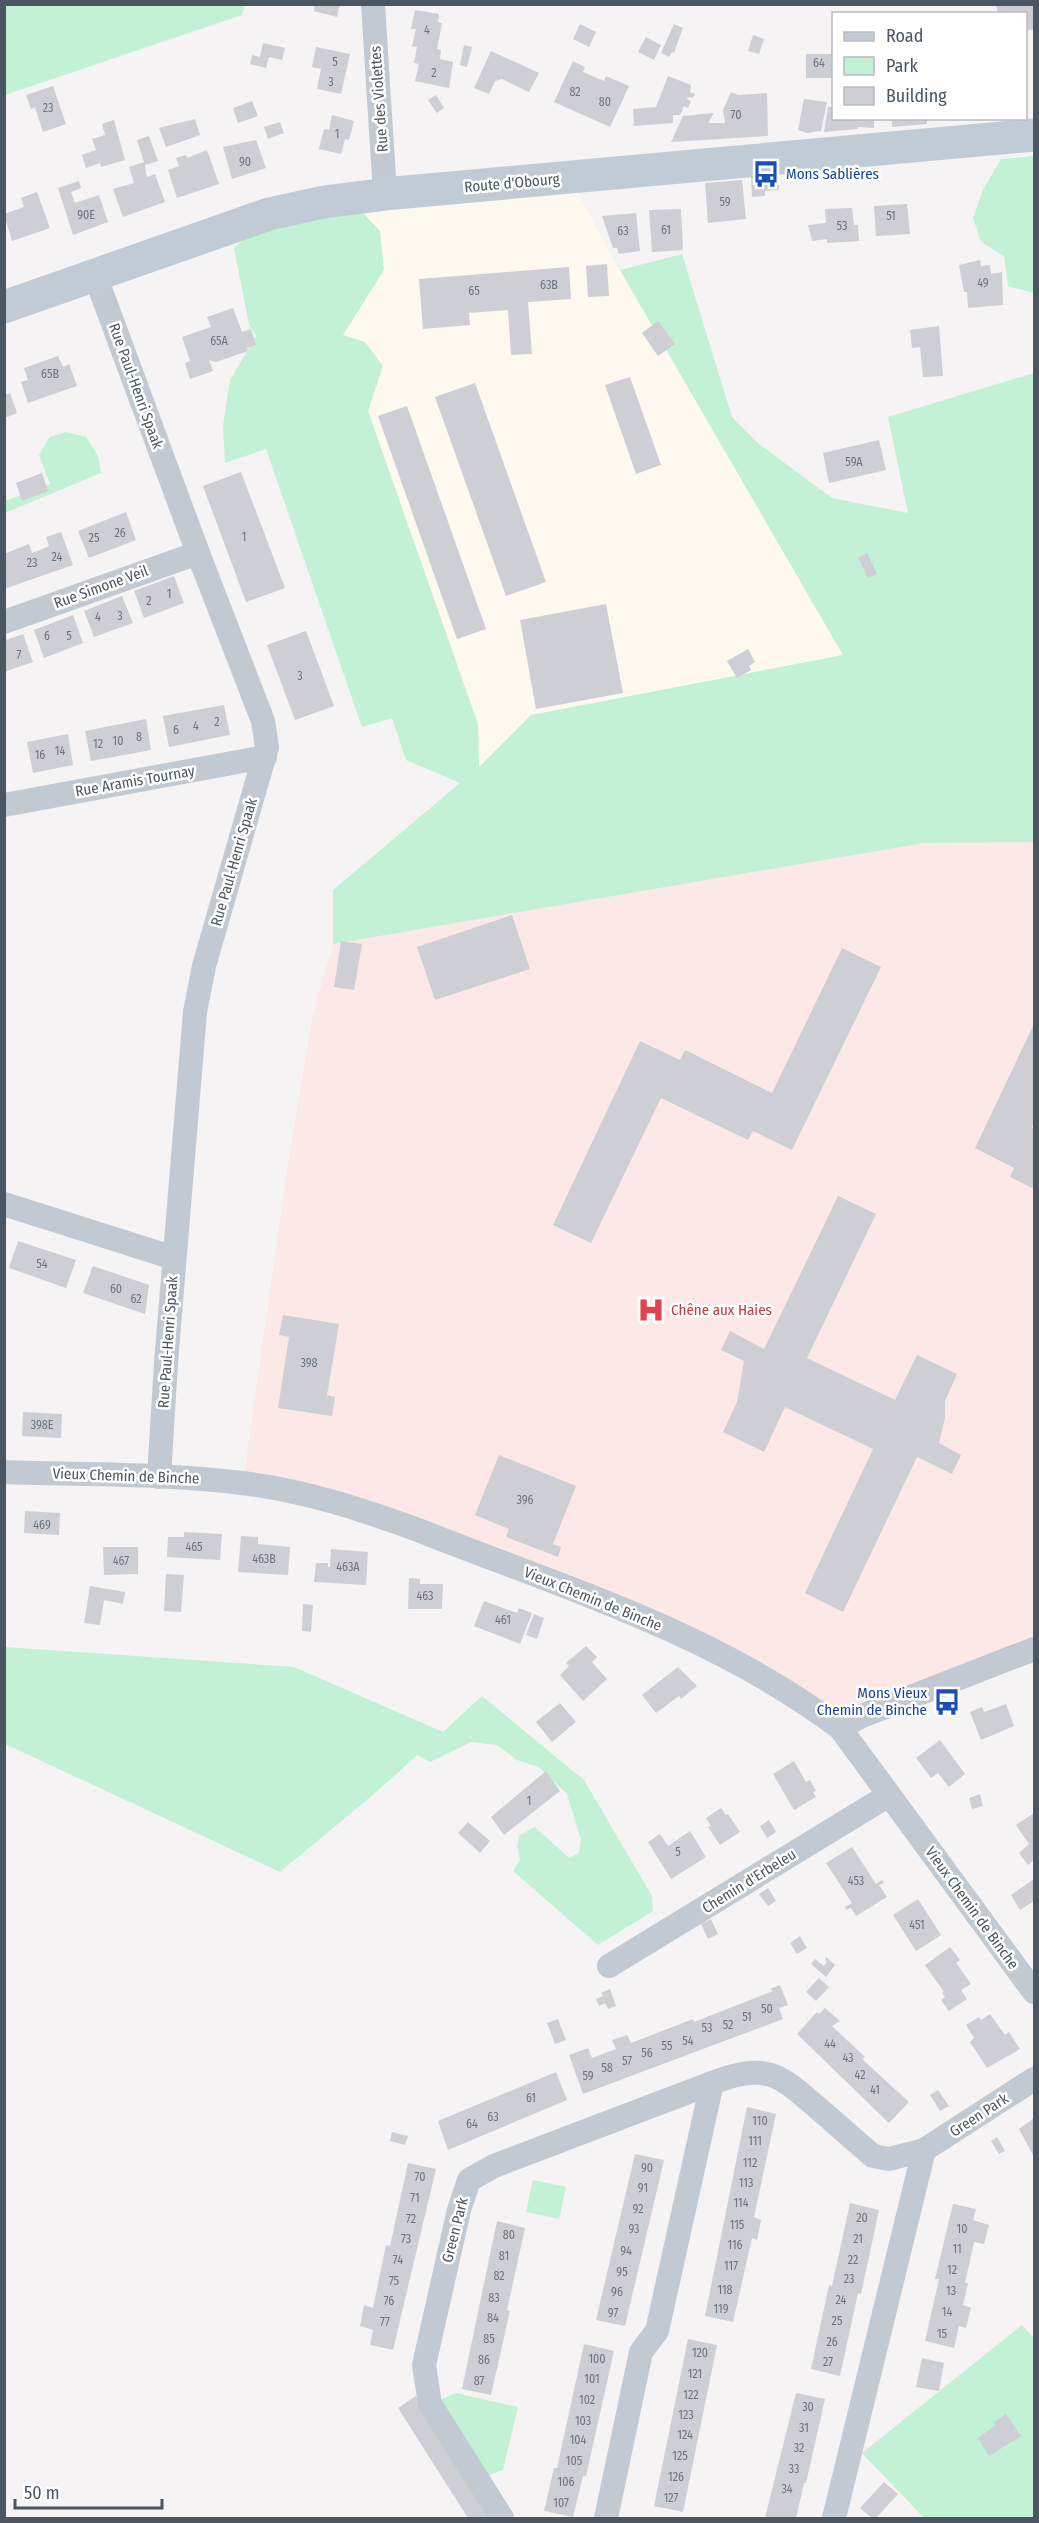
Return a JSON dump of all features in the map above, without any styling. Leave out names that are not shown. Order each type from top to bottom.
[{"type":"main road","name":"Route d'Obourg","points":[[4,307],[269,214],[324,202],[385,194],[1035,135]]},
{"type":"street","name":"Rue des Violettes","points":[[373,4],[385,194]]},
{"type":"street","name":"Rue Paul-Henri Spaak","points":[[95,275],[263,721],[267,747],[204,966],[195,1012],[174,1258],[159,1478]]},
{"type":"street","name":"Rue Simone Veil","points":[[4,622],[198,553]]},
{"type":"street","name":"Rue Aramis Tournay","points":[[4,805],[265,757]]},
{"type":"street","points":[[4,1204],[174,1258]]},
{"type":"street","name":"Vieux Chemin de Binche","points":[[4,1472],[243,1483],[302,1493],[418,1530],[689,1637],[752,1669],[811,1706],[840,1728],[1035,1992]]},
{"type":"street","points":[[840,1728],[862,1716],[1035,1649]]},
{"type":"street","name":"Chemin d'Erbeleu","points":[[609,1966],[889,1795]]},
{"type":"street","name":"Green Park","points":[[502,2518],[430,2404],[424,2365],[459,2210],[469,2180],[494,2166],[734,2075],[756,2072],[787,2080],[873,2156],[890,2159],[924,2150],[1035,2079]]},
{"type":"street","points":[[606,2518],[642,2352],[657,2331],[712,2083]]},
{"type":"street","points":[[834,2518],[924,2150]]},
{"type":"shaded area","points":[[577,191],[616,264],[843,655],[924,843],[333,944],[333,890],[479,768],[478,724],[368,411],[383,366],[249,324],[234,248],[297,219]]},
{"type":"shaded area","name":"Chêne aux Haies","points":[[1034,842],[1034,1649],[840,1728],[811,1706],[418,1530],[243,1483],[290,1150],[312,1018],[333,944],[924,843]]},
{"type":"green space","points":[[4,5],[245,5],[242,15],[5,95]]},
{"type":"green space","points":[[1034,156],[1034,293],[1008,286],[1004,256],[981,242],[973,218],[983,190],[1001,159]]},
{"type":"green space","points":[[362,212],[380,231],[384,270],[343,335],[365,342],[383,366],[368,411],[478,724],[479,767],[531,715],[843,655],[620,270],[682,254],[732,417],[759,444],[832,498],[908,513],[888,417],[1034,373],[1034,842],[924,843],[333,944],[333,890],[460,783],[406,760],[392,718],[362,727],[266,449],[225,463],[223,426],[230,380],[256,336],[249,324],[234,248],[247,238],[277,224],[311,217]]},
{"type":"green space","points":[[66,432],[86,437],[98,456],[101,473],[5,513],[5,501],[50,484],[39,455],[50,437]]},
{"type":"green space","points":[[5,1647],[294,1667],[443,1732],[482,1696],[584,1780],[652,1896],[653,1911],[598,1945],[513,1871],[520,1860],[517,1845],[520,1835],[535,1827],[569,1858],[579,1853],[581,1840],[567,1794],[539,1767],[517,1760],[497,1745],[471,1742],[430,1762],[417,1755],[280,1872],[5,1744]]},
{"type":"green space","points":[[533,2180],[566,2187],[559,2219],[526,2212]]},
{"type":"green space","points":[[1022,2325],[1034,2338],[1034,2518],[924,2518],[862,2453]]},
{"type":"green space","points":[[456,2393],[518,2407],[503,2470],[484,2477],[430,2404]]},
{"type":"building","points":[[315,4],[340,4],[337,17],[314,11]]},
{"type":"building","points":[[996,4],[1034,4],[1034,29],[1027,31],[1027,12],[998,12]]},
{"type":"building","points":[[415,10],[439,14],[438,22],[442,23],[437,49],[441,50],[440,59],[453,62],[449,88],[415,81],[419,64],[414,63],[417,47],[412,46],[416,29],[411,29]]},
{"type":"building","points":[[580,24],[596,32],[589,47],[573,39]]},
{"type":"building","points":[[674,24],[683,28],[674,53],[672,52],[669,57],[661,53]]},
{"type":"building","points":[[753,35],[764,39],[759,54],[748,51]]},
{"type":"building","points":[[646,37],[661,45],[654,60],[638,52]]},
{"type":"building","points":[[263,43],[285,48],[282,60],[269,57],[266,68],[250,64],[252,55],[260,57]]},
{"type":"building","points":[[464,45],[472,47],[467,67],[460,65]]},
{"type":"building","points":[[316,47],[350,54],[341,94],[317,89],[321,69],[312,67]]},
{"type":"building","points":[[832,50],[832,78],[806,78],[806,54],[831,54]]},
{"type":"building","points":[[491,51],[539,73],[529,92],[502,79],[495,81],[489,94],[474,88]]},
{"type":"building","points":[[573,61],[585,67],[583,72],[604,81],[606,76],[629,86],[610,127],[554,102]]},
{"type":"building","points":[[668,76],[691,85],[690,92],[695,94],[693,98],[688,97],[687,99],[691,101],[688,108],[684,106],[680,115],[673,115],[673,123],[634,126],[633,109],[656,107]]},
{"type":"building","points":[[53,86],[66,124],[43,132],[35,107],[31,109],[26,95]]},
{"type":"building","points":[[731,92],[738,95],[767,93],[768,136],[671,142],[683,116],[714,113],[708,123],[725,123],[723,110]]},
{"type":"building","points":[[436,95],[444,108],[437,113],[428,100]]},
{"type":"building","points":[[804,99],[827,102],[821,131],[807,133],[798,130]]},
{"type":"building","points":[[252,101],[258,116],[238,123],[233,108]]},
{"type":"building","points":[[828,107],[832,107],[832,120],[874,120],[874,128],[858,127],[858,129],[824,132]]},
{"type":"building","points":[[332,115],[354,121],[349,140],[345,139],[341,154],[319,149],[324,129],[329,130]]},
{"type":"building","points":[[195,119],[200,135],[166,147],[159,128]]},
{"type":"building","points":[[114,120],[125,160],[101,167],[100,163],[86,168],[82,155],[96,150],[92,139],[105,135],[102,124]]},
{"type":"building","points":[[892,120],[927,120],[927,124],[892,127]]},
{"type":"building","points":[[280,122],[284,133],[268,139],[264,127]]},
{"type":"building","points":[[149,136],[158,161],[145,165],[146,174],[147,177],[155,174],[165,202],[123,217],[113,189],[134,183],[129,167],[144,162],[137,140]]},
{"type":"building","points":[[256,140],[266,168],[232,179],[223,147]]},
{"type":"building","points":[[207,150],[219,184],[177,198],[168,170],[179,166],[176,158],[186,155],[187,158]]},
{"type":"building","points":[[779,175],[779,190],[765,191],[765,196],[752,197],[751,177]]},
{"type":"building","points":[[742,180],[746,219],[708,223],[705,183]]},
{"type":"building","points":[[79,181],[81,188],[71,192],[75,203],[99,195],[108,222],[73,235],[58,188]]},
{"type":"building","points":[[37,192],[50,228],[12,241],[4,214],[24,207],[21,198]]},
{"type":"building","points":[[907,204],[910,234],[876,236],[874,206]]},
{"type":"building","points":[[852,208],[854,225],[858,225],[859,241],[827,243],[827,239],[812,241],[808,225],[826,223],[825,209]]},
{"type":"building","points":[[681,209],[683,250],[652,252],[649,210]]},
{"type":"building","points":[[636,213],[640,251],[619,254],[617,248],[613,248],[602,216]]},
{"type":"building","points":[[980,260],[981,266],[990,265],[991,274],[1002,272],[1003,305],[968,308],[967,292],[964,292],[959,265]]},
{"type":"building","points":[[607,264],[609,296],[588,297],[586,266]]},
{"type":"building","points":[[569,267],[571,299],[528,302],[532,354],[511,355],[508,310],[469,313],[470,325],[423,329],[419,279]]},
{"type":"building","points":[[233,308],[242,332],[251,329],[256,345],[247,348],[248,351],[216,362],[209,360],[213,371],[190,379],[185,363],[190,361],[182,337],[211,327],[207,317]]},
{"type":"building","points":[[658,321],[675,344],[658,356],[642,333]]},
{"type":"building","points":[[939,326],[943,376],[923,377],[920,347],[912,348],[910,330]]},
{"type":"building","points":[[58,356],[63,367],[69,364],[77,386],[28,403],[21,382],[28,380],[24,368]]},
{"type":"building","points":[[630,377],[661,465],[636,474],[605,385]]},
{"type":"building","points":[[475,383],[546,582],[506,596],[435,397]]},
{"type":"building","points":[[10,393],[17,413],[5,418],[5,395]]},
{"type":"building","points":[[407,406],[486,629],[457,639],[378,416]]},
{"type":"building","points":[[879,440],[886,470],[829,483],[823,453]]},
{"type":"building","points":[[241,472],[285,588],[246,602],[203,486]]},
{"type":"building","points":[[42,473],[48,491],[22,501],[16,483]]},
{"type":"building","points":[[126,512],[136,540],[89,558],[78,531]]},
{"type":"building","points":[[61,532],[73,565],[4,589],[4,554],[29,544],[32,553],[40,550],[49,546],[46,537]]},
{"type":"building","points":[[867,553],[877,574],[868,578],[858,558]]},
{"type":"building","points":[[174,576],[184,603],[144,618],[134,591]]},
{"type":"building","points":[[122,596],[133,623],[94,637],[84,611]]},
{"type":"building","points":[[606,604],[623,693],[536,709],[520,620]]},
{"type":"building","points":[[73,615],[83,643],[44,658],[34,630]]},
{"type":"building","points":[[306,631],[334,706],[295,720],[267,645]]},
{"type":"building","points":[[23,634],[33,662],[4,672],[4,641]]},
{"type":"building","points":[[748,649],[755,662],[749,666],[751,670],[737,678],[727,661]]},
{"type":"building","points":[[224,705],[230,735],[169,747],[163,716]]},
{"type":"building","points":[[146,719],[151,750],[91,761],[85,731]]},
{"type":"building","points":[[68,734],[73,765],[33,773],[27,742]]},
{"type":"building","points":[[512,915],[530,969],[435,1000],[417,947]]},
{"type":"building","points":[[341,941],[362,944],[354,990],[334,987]]},
{"type":"building","points":[[842,948],[881,967],[792,1150],[753,1131],[748,1140],[661,1098],[591,1243],[553,1225],[640,1041],[680,1060],[685,1050],[772,1093]]},
{"type":"building","points":[[1034,1024],[1034,1123],[1032,1128],[1034,1129],[1034,1189],[1010,1177],[1014,1168],[975,1148]]},
{"type":"building","points":[[838,1196],[876,1214],[807,1358],[895,1400],[917,1355],[957,1374],[945,1401],[945,1418],[939,1443],[961,1455],[952,1474],[917,1457],[843,1612],[805,1593],[873,1449],[785,1407],[764,1452],[723,1432],[737,1402],[744,1361],[721,1350],[730,1331],[764,1349]]},
{"type":"building","points":[[18,1241],[76,1260],[66,1288],[9,1268]]},
{"type":"building","points":[[93,1266],[149,1285],[145,1314],[83,1293]]},
{"type":"building","points":[[283,1315],[339,1324],[327,1395],[335,1397],[332,1416],[278,1408],[289,1337],[279,1335]]},
{"type":"building","points":[[23,1412],[62,1414],[61,1438],[22,1436]]},
{"type":"building","points":[[499,1455],[576,1486],[553,1544],[561,1547],[558,1557],[506,1537],[509,1529],[475,1515]]},
{"type":"building","points":[[25,1511],[60,1513],[59,1535],[24,1533]]},
{"type":"building","points":[[184,1532],[222,1534],[220,1560],[167,1557],[168,1537],[184,1537]]},
{"type":"building","points":[[241,1536],[258,1537],[258,1544],[290,1547],[288,1575],[238,1572]]},
{"type":"building","points":[[103,1547],[138,1547],[138,1574],[104,1575]]},
{"type":"building","points":[[331,1549],[368,1552],[366,1585],[314,1582],[316,1563],[328,1563],[330,1567]]},
{"type":"building","points":[[166,1574],[184,1575],[181,1612],[164,1611]]},
{"type":"building","points":[[409,1578],[420,1579],[420,1584],[443,1584],[442,1609],[408,1609]]},
{"type":"building","points":[[90,1586],[125,1592],[123,1604],[104,1600],[100,1625],[84,1623]]},
{"type":"building","points":[[484,1601],[517,1613],[519,1608],[532,1613],[520,1644],[474,1626]]},
{"type":"building","points":[[303,1604],[313,1605],[311,1632],[302,1631]]},
{"type":"building","points":[[534,1614],[544,1618],[537,1639],[526,1635]]},
{"type":"building","points":[[586,1646],[597,1657],[592,1662],[607,1679],[583,1701],[560,1675],[569,1666],[566,1663]]},
{"type":"building","points":[[678,1667],[697,1686],[681,1699],[679,1696],[656,1713],[642,1695]]},
{"type":"building","points":[[560,1703],[576,1722],[552,1742],[536,1722]]},
{"type":"building","points":[[1006,1704],[1014,1726],[981,1740],[970,1712],[982,1707],[984,1712]]},
{"type":"building","points":[[940,1740],[965,1774],[949,1787],[938,1773],[931,1778],[916,1758]]},
{"type":"building","points":[[794,1761],[806,1782],[810,1780],[816,1791],[813,1792],[816,1797],[794,1810],[773,1774]]},
{"type":"building","points":[[546,1771],[560,1791],[504,1835],[491,1817]]},
{"type":"building","points":[[980,1794],[983,1806],[972,1809],[969,1798]]},
{"type":"building","points":[[721,1808],[740,1832],[720,1845],[708,1827],[711,1826],[706,1818]]},
{"type":"building","points":[[1034,1813],[1034,1860],[1028,1865],[1019,1853],[1029,1844],[1016,1825]]},
{"type":"building","points":[[769,1820],[776,1832],[767,1838],[760,1826]]},
{"type":"building","points":[[468,1822],[490,1841],[480,1853],[458,1833]]},
{"type":"building","points":[[690,1831],[706,1857],[671,1879],[648,1842],[660,1834],[668,1846]]},
{"type":"building","points":[[852,1847],[876,1884],[882,1880],[884,1883],[879,1885],[887,1897],[856,1916],[851,1908],[846,1910],[845,1907],[852,1903],[826,1863]]},
{"type":"building","points":[[1034,1879],[1034,1901],[1020,1910],[1011,1895]]},
{"type":"building","points":[[768,1888],[776,1901],[768,1906],[759,1894]]},
{"type":"building","points":[[918,1899],[941,1935],[916,1951],[893,1915]]},
{"type":"building","points":[[711,1919],[718,1934],[708,1939],[701,1924]]},
{"type":"building","points":[[800,1936],[807,1948],[797,1954],[790,1943]]},
{"type":"building","points":[[950,1947],[960,1960],[956,1963],[971,1984],[961,1990],[967,1999],[949,2011],[941,2000],[945,1997],[942,1993],[944,1992],[925,1965]]},
{"type":"building","points":[[826,1957],[835,1965],[826,1977],[811,1964],[815,1959],[824,1966],[827,1962]]},
{"type":"building","points":[[819,1978],[829,1987],[816,2001],[806,1992]]},
{"type":"building","points":[[780,1985],[788,2005],[779,2008],[783,2019],[583,2094],[569,2055],[588,2048],[592,2058],[616,2049],[612,2040],[627,2035],[631,2043],[693,2019],[694,2022],[773,1991],[770,1989]]},
{"type":"building","points":[[610,1989],[616,2006],[608,2009],[605,2003],[599,2006],[596,1999],[603,1996],[601,1993]]},
{"type":"building","points":[[825,2008],[840,2021],[832,2026],[865,2057],[862,2059],[909,2102],[889,2123],[797,2034],[817,2012],[819,2014]]},
{"type":"building","points":[[990,2014],[1005,2035],[1009,2032],[1020,2049],[987,2068],[970,2042],[974,2038],[966,2025],[979,2017],[981,2020]]},
{"type":"building","points":[[558,2019],[566,2040],[555,2044],[547,2023]]},
{"type":"building","points":[[556,2072],[567,2100],[448,2150],[438,2121]]},
{"type":"building","points":[[938,2090],[949,2106],[940,2111],[930,2095]]},
{"type":"building","points":[[747,2107],[776,2114],[754,2217],[761,2220],[757,2240],[752,2238],[733,2322],[705,2316]]},
{"type":"building","points":[[1034,2118],[1034,2157],[1019,2129]]},
{"type":"building","points":[[392,2132],[408,2136],[405,2145],[390,2141]]},
{"type":"building","points":[[997,2137],[1005,2151],[999,2154],[991,2141]]},
{"type":"building","points":[[635,2154],[664,2160],[625,2326],[596,2320]]},
{"type":"building","points":[[408,2163],[436,2169],[393,2350],[370,2345],[373,2330],[360,2326],[364,2305],[373,2308],[386,2245],[390,2246]]},
{"type":"building","points":[[850,2203],[879,2210],[840,2376],[811,2369]]},
{"type":"building","points":[[953,2204],[976,2209],[973,2220],[989,2225],[984,2244],[974,2242],[965,2283],[968,2283],[963,2305],[971,2308],[966,2328],[959,2326],[954,2348],[925,2341],[939,2279],[935,2279]]},
{"type":"building","points":[[497,2221],[525,2228],[507,2310],[510,2311],[491,2395],[462,2389]]},
{"type":"building","points":[[688,2339],[717,2345],[683,2512],[654,2506]]},
{"type":"building","points":[[584,2344],[614,2351],[586,2476],[583,2476],[573,2517],[544,2511],[554,2468],[557,2468]]},
{"type":"building","points":[[922,2358],[944,2363],[939,2391],[916,2387]]},
{"type":"building","points":[[796,2393],[825,2399],[806,2483],[804,2483],[796,2518],[765,2518]]},
{"type":"building","points":[[416,2396],[495,2518],[468,2518],[398,2408]]},
{"type":"building","points":[[1006,2414],[1021,2436],[989,2456],[978,2438],[996,2425],[994,2422]]},
{"type":"building","points":[[884,2482],[898,2494],[876,2518],[872,2518],[860,2508]]},
{"type":"place","name":"Mons Sablières","points":[[766,174]]},
{"type":"place","name":"Chêne aux Haies","points":[[651,1310]]},
{"type":"place","name":"Mons Vieux Chemin de Binche","points":[[947,1702]]}]
